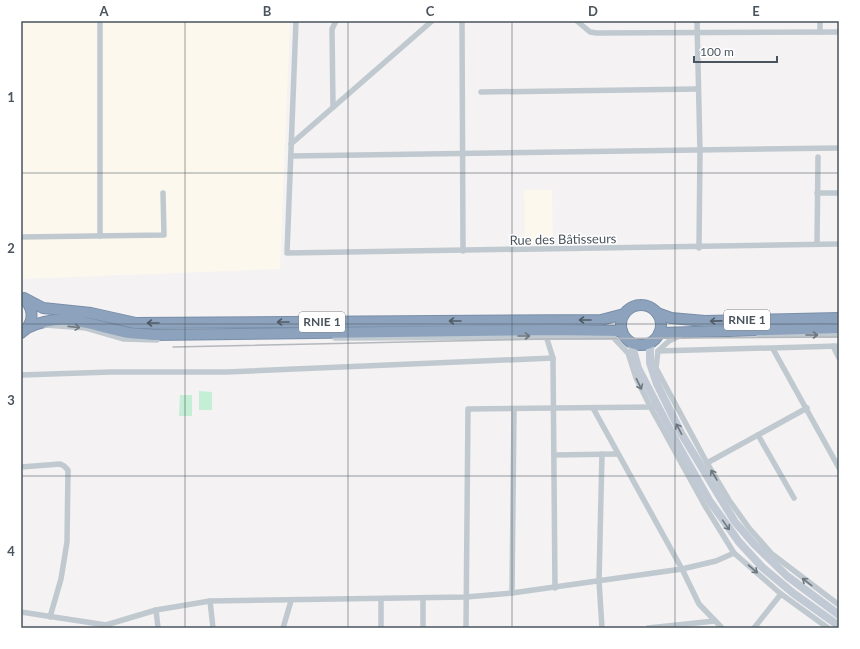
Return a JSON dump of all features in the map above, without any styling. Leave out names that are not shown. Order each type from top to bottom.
[{"type":"highway","name":"RNIE 1","points":[[22,297],[43,308],[91,313],[136,323],[601,320],[624,314],[630,308],[642,305],[650,307],[657,313],[671,318],[705,321],[839,318]]},
{"type":"highway","name":"RNIE 1","points":[[22,297],[29,305],[32,313],[31,321],[27,329]]},
{"type":"highway","points":[[624,314],[621,322],[622,331],[625,338],[631,342],[642,345],[656,338],[661,325],[657,313]]},
{"type":"highway","name":"RNIE 1","points":[[27,329],[54,320],[71,320],[98,324],[131,333],[154,334],[553,330],[622,331]]},
{"type":"highway","name":"RNIE 1","points":[[658,333],[839,328]]},
{"type":"street","points":[[100,21],[100,236]]},
{"type":"street","points":[[296,21],[291,156],[839,148]]},
{"type":"street","points":[[333,107],[332,29],[336,21]]},
{"type":"street","points":[[291,144],[432,21]]},
{"type":"street","points":[[462,21],[463,251]]},
{"type":"street","points":[[577,21],[590,32],[839,32]]},
{"type":"street","points":[[697,21],[700,151],[699,248]]},
{"type":"street","points":[[820,21],[820,32]]},
{"type":"street","points":[[481,92],[698,89]]},
{"type":"street","name":"Rue des Bâtisseurs","points":[[291,156],[287,253],[699,248],[839,244]]},
{"type":"street","points":[[818,157],[818,244]]},
{"type":"street","points":[[21,237],[164,235],[163,193]]},
{"type":"street","points":[[817,193],[839,193]]},
{"type":"street","points":[[27,329],[86,328],[115,337],[143,340],[546,336],[612,337],[617,340],[628,352],[636,378],[709,500],[738,542],[777,580],[839,626]]},
{"type":"street","points":[[839,335],[685,335],[673,338],[658,351],[656,368],[707,463],[729,500],[749,528],[772,554],[839,605]]},
{"type":"street","points":[[546,336],[553,358],[555,588]]},
{"type":"street","points":[[631,342],[638,368],[654,407],[705,506],[734,553],[781,594],[828,628]]},
{"type":"street","points":[[650,342],[650,363],[657,384],[681,433],[736,522],[763,554],[787,576],[839,615]]},
{"type":"street","points":[[658,351],[836,346],[839,358]]},
{"type":"street","points":[[773,348],[839,468]]},
{"type":"street","points":[[21,375],[111,372],[227,372],[553,358]]},
{"type":"street","points":[[466,628],[468,409],[654,407]]},
{"type":"street","points":[[593,408],[617,454],[682,569],[699,604],[722,628]]},
{"type":"street","points":[[707,463],[807,408]]},
{"type":"street","points":[[512,593],[514,409]]},
{"type":"street","points":[[758,435],[794,498]]},
{"type":"street","points":[[602,454],[600,581],[602,628]]},
{"type":"street","points":[[554,455],[617,454]]},
{"type":"street","points":[[21,467],[60,464],[68,470],[67,542],[61,579],[50,617]]},
{"type":"street","points":[[21,612],[98,625],[117,625],[156,610],[210,601],[291,601],[466,597],[555,588],[682,569],[716,561],[734,553]]},
{"type":"street","points":[[754,628],[781,594]]},
{"type":"street","points":[[423,598],[423,628]]},
{"type":"street","points":[[381,599],[381,628]]},
{"type":"street","points":[[210,601],[213,628]]},
{"type":"street","points":[[283,628],[291,601]]},
{"type":"street","points":[[156,610],[158,628]]},
{"type":"street","points":[[648,628],[715,622]]},
{"type":"shaded area","points":[[21,21],[290,21],[280,269],[21,279]]},
{"type":"shaded area","points":[[524,190],[552,190],[553,244],[525,244]]},
{"type":"green space","points":[[199,391],[212,392],[212,410],[199,410]]},
{"type":"green space","points":[[180,395],[192,395],[192,416],[179,416]]},
{"type":"railway","points":[[173,347],[540,339],[839,337]]}]
